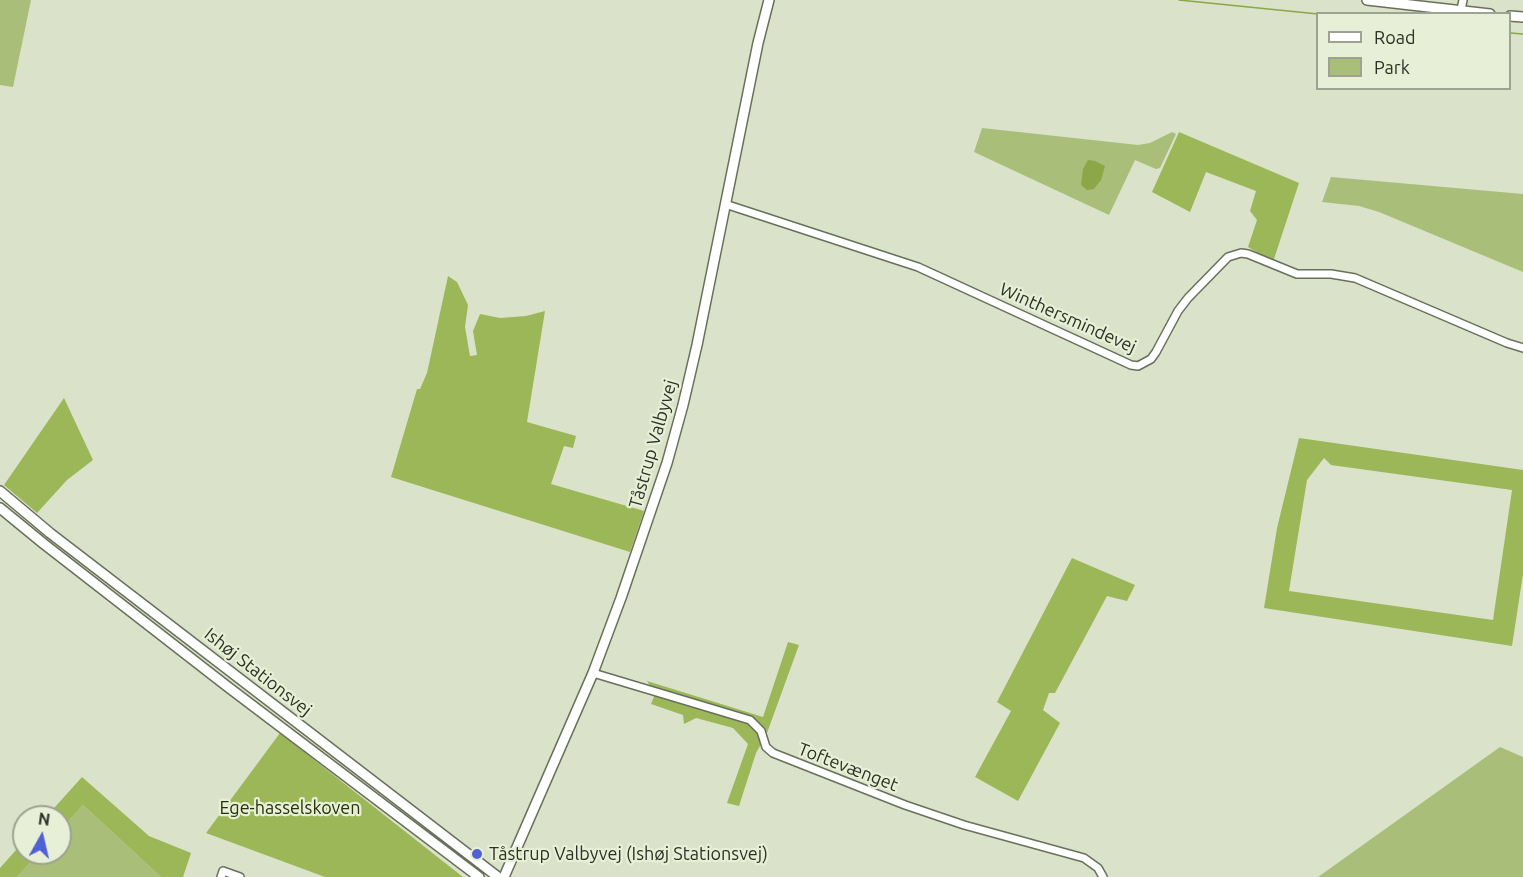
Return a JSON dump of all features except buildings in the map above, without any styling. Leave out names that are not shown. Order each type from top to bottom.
[{"type":"main road","name":"Tåstrup Valbyvej","points":[[504,877],[593,672],[652,510],[683,405],[758,43],[769,0]]},
{"type":"main road","points":[[1367,0],[1476,12]]},
{"type":"main road","name":"Ishøj Stationsvej","points":[[0,491],[50,533],[498,877]]},
{"type":"main road","name":"Ishøj Stationsvej","points":[[0,508],[228,687],[479,877]]},
{"type":"street","points":[[1461,10],[1463,0]]},
{"type":"street","name":"Winthersmindevej","points":[[725,204],[918,267],[1131,365],[1138,366],[1150,359],[1188,298],[1228,257],[1241,253],[1297,274],[1331,274],[1355,278],[1523,348]]},
{"type":"street","name":"Toftevænget","points":[[593,672],[750,720],[761,731],[766,747],[773,753],[905,805],[964,825],[1084,858],[1098,868],[1103,877]]},
{"type":"street","points":[[220,877],[223,871],[240,877]]},
{"type":"green space","points":[[0,0],[31,0],[13,87],[0,85]]},
{"type":"green space","points":[[982,128],[1138,145],[1150,143],[1172,132],[1176,134],[1160,168],[1156,169],[1135,160],[1109,215],[974,152]]},
{"type":"green space","points":[[1179,132],[1299,183],[1273,262],[1248,247],[1257,220],[1250,211],[1256,191],[1206,172],[1190,212],[1152,192]]},
{"type":"green space","points":[[1331,177],[1523,194],[1523,272],[1379,212],[1359,206],[1322,202]]},
{"type":"green space","points":[[448,276],[457,282],[468,305],[465,327],[470,356],[477,355],[473,331],[480,314],[500,318],[526,316],[545,311],[527,422],[576,436],[573,448],[564,446],[551,484],[644,511],[630,552],[391,477],[417,389],[420,389],[427,373]]},
{"type":"green space","points":[[64,398],[93,460],[67,480],[37,513],[4,485]]},
{"type":"green space","points":[[1299,438],[1523,470],[1523,574],[1512,646],[1264,608],[1277,528]],"holes":[[[1324,458],[1331,465],[1512,490],[1493,620],[1289,591],[1307,480]]]},
{"type":"green space","points":[[1072,558],[1135,585],[1127,601],[1107,596],[1055,693],[1049,693],[1043,710],[1060,723],[1018,801],[975,777],[1011,711],[997,702]]},
{"type":"green space","points":[[788,642],[799,645],[767,733],[756,753],[739,806],[727,803],[748,744],[733,728],[696,718],[684,724],[683,715],[651,704],[655,694],[647,681],[763,717]]},
{"type":"green space","name":"Ege-hasselskoven","points":[[280,733],[463,877],[325,877],[206,833]]},
{"type":"green space","points":[[1500,747],[1523,757],[1523,877],[1318,877]]},
{"type":"green space","points":[[82,777],[149,836],[191,853],[183,877],[161,877],[83,805],[72,817],[72,805],[57,805]]},
{"type":"green space","points":[[83,805],[161,877],[17,877],[28,865],[72,865],[72,817]]},
{"type":"green space","points":[[12,854],[12,865],[28,865],[17,877],[0,877],[0,868]]},
{"type":"shaded area","points":[[1088,160],[1105,166],[1101,180],[1094,189],[1087,190],[1081,185],[1083,169]]},
{"type":"waterway","points":[[1179,0],[1316,14]]},
{"type":"waterway","points":[[1511,33],[1523,34]]},
{"type":"place","name":"Tåstrup Valbyvej (Ishøj Stationsvej)","points":[[477,854]]}]
